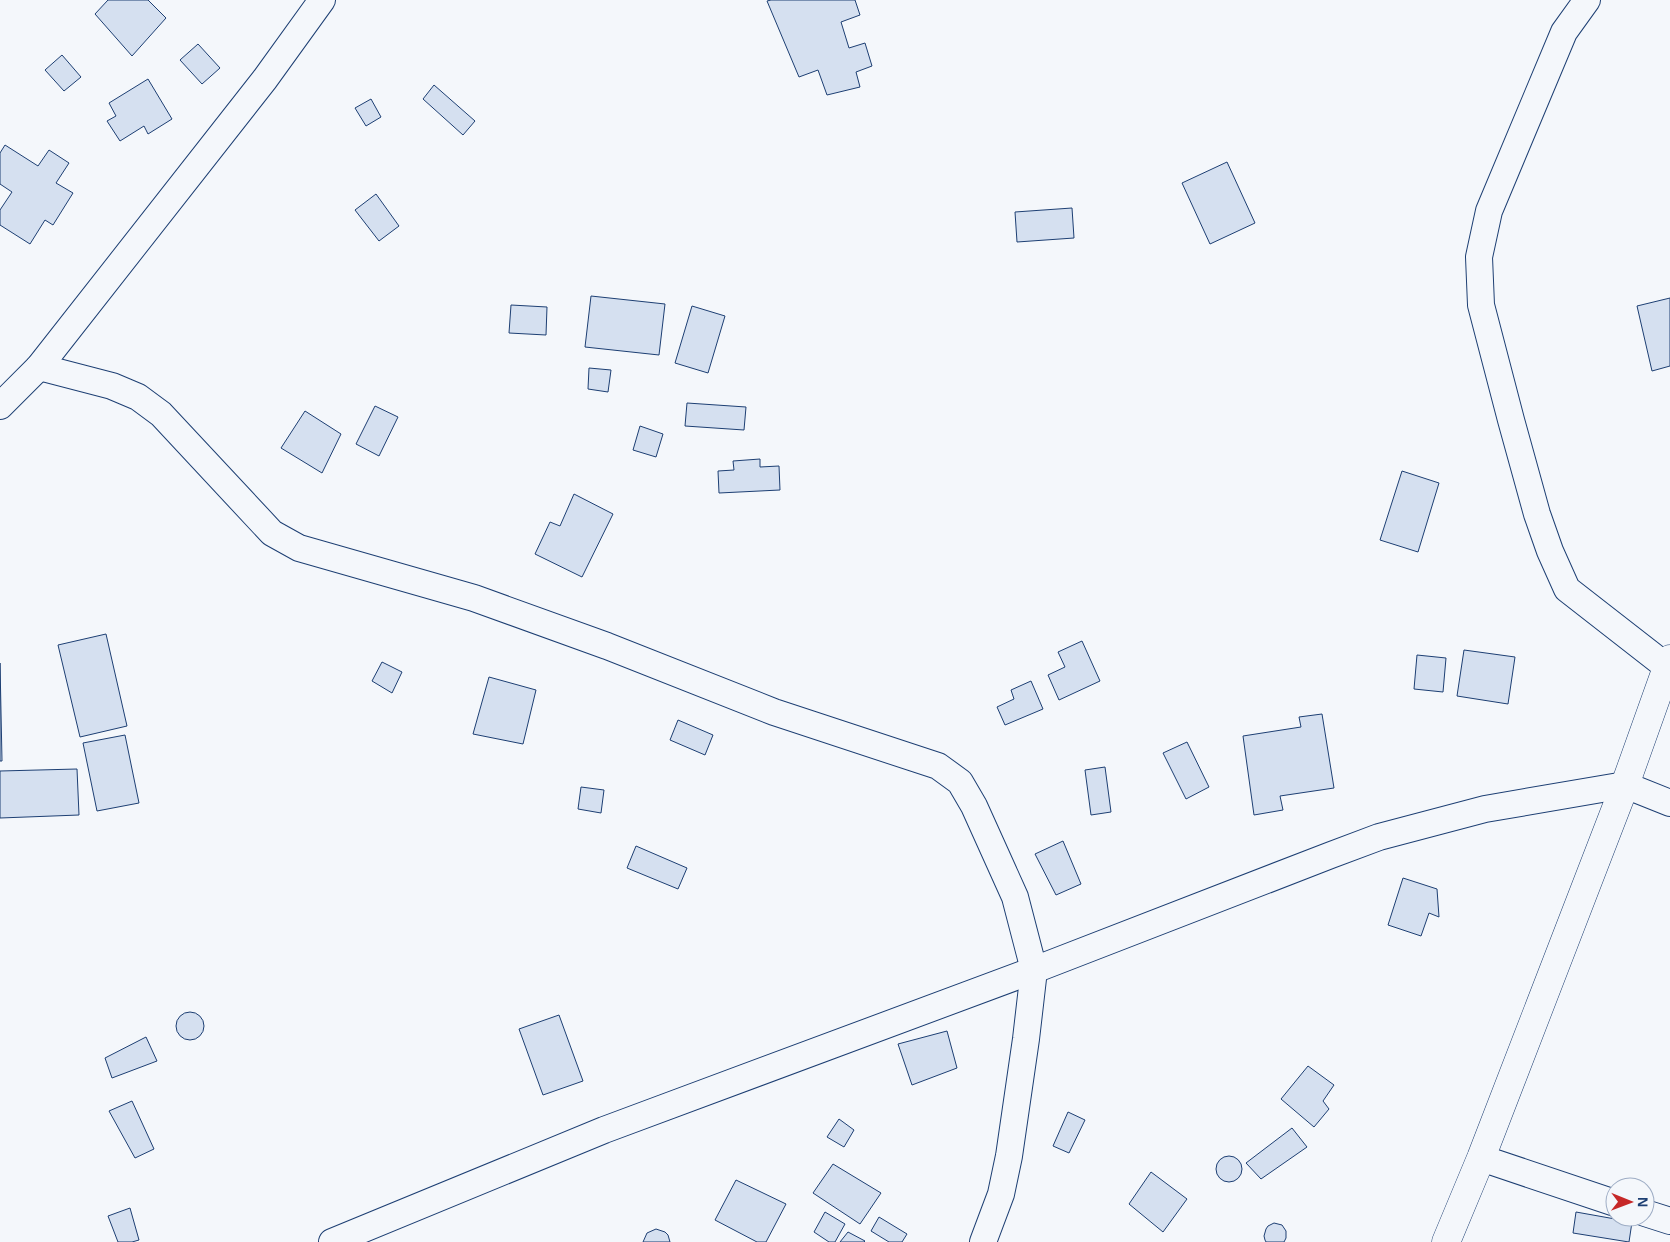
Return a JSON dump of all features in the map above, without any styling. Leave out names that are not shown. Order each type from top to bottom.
[{"type":"main road","points":[[1446,1242],[1481,1158],[1625,785],[1668,663]]},
{"type":"street","points":[[0,406],[39,367],[264,79],[322,0]]},
{"type":"street","points":[[1587,0],[1564,32],[1489,211],[1479,257],[1481,305],[1510,420],[1537,514],[1550,551],[1567,589],[1668,663]]},
{"type":"street","points":[[39,367],[112,386],[138,397],[161,414],[272,534],[299,548],[474,598],[607,646],[774,712],[938,766],[960,782],[974,806],[1015,898],[1034,970],[1026,1039],[1002,1194],[983,1242]]},
{"type":"street","points":[[332,1242],[604,1130],[1034,970],[1379,837],[1485,809],[1625,785],[1670,803]]},
{"type":"street","points":[[1481,1158],[1605,1200]]},
{"type":"street","points":[[1655,1217],[1670,1222]]},
{"type":"building","points":[[108,0],[148,0],[166,18],[132,56],[95,14]]},
{"type":"building","points":[[855,0],[860,15],[841,22],[849,48],[865,43],[872,66],[856,72],[860,87],[827,95],[818,70],[799,77],[767,1]]},
{"type":"building","points":[[198,44],[220,68],[202,84],[180,60]]},
{"type":"building","points":[[62,55],[81,77],[64,91],[45,70]]},
{"type":"building","points":[[148,79],[172,119],[148,134],[144,126],[120,141],[107,121],[116,116],[109,103]]},
{"type":"building","points":[[434,85],[475,121],[463,135],[423,99]]},
{"type":"building","points":[[371,99],[381,117],[366,126],[355,108]]},
{"type":"building","points":[[5,145],[38,166],[49,150],[69,163],[56,183],[73,193],[53,225],[45,220],[30,244],[0,225],[0,210],[12,192],[0,184],[0,153]]},
{"type":"building","points":[[1227,162],[1255,223],[1210,244],[1182,183]]},
{"type":"building","points":[[376,194],[399,226],[379,241],[355,210]]},
{"type":"building","points":[[1072,208],[1074,238],[1017,242],[1015,212]]},
{"type":"building","points":[[591,296],[665,304],[659,355],[585,347]]},
{"type":"building","points":[[1670,298],[1670,366],[1652,371],[1637,306]]},
{"type":"building","points":[[511,305],[547,307],[546,335],[509,333]]},
{"type":"building","points":[[692,306],[725,316],[708,373],[675,363]]},
{"type":"building","points":[[589,368],[611,370],[608,392],[588,389]]},
{"type":"building","points":[[687,403],[746,407],[744,430],[685,426]]},
{"type":"building","points":[[375,406],[398,417],[379,456],[356,444]]},
{"type":"building","points":[[305,411],[341,434],[322,473],[281,448]]},
{"type":"building","points":[[640,426],[663,434],[656,457],[633,450]]},
{"type":"building","points":[[760,459],[760,467],[779,466],[780,490],[719,493],[718,471],[734,470],[733,461]]},
{"type":"building","points":[[1402,471],[1439,483],[1418,552],[1380,540]]},
{"type":"building","points":[[574,494],[613,514],[582,577],[535,554],[550,522],[560,526]]},
{"type":"building","points":[[106,634],[127,726],[80,737],[58,645]]},
{"type":"building","points":[[1082,641],[1100,681],[1059,700],[1048,675],[1065,667],[1058,652]]},
{"type":"building","points":[[1464,650],[1515,657],[1508,704],[1457,696]]},
{"type":"building","points":[[1417,655],[1446,658],[1443,692],[1414,689]]},
{"type":"building","points":[[382,662],[402,672],[392,693],[372,681]]},
{"type":"building","points":[[0,663],[2,761],[0,761]]},
{"type":"building","points":[[489,677],[536,690],[523,744],[473,734]]},
{"type":"building","points":[[1031,681],[1043,709],[1005,725],[997,707],[1014,699],[1011,690]]},
{"type":"building","points":[[1322,714],[1334,788],[1280,796],[1283,810],[1254,815],[1243,736],[1301,727],[1299,717]]},
{"type":"building","points":[[678,720],[713,735],[705,755],[670,740]]},
{"type":"building","points":[[125,735],[139,803],[97,811],[83,743]]},
{"type":"building","points":[[1187,742],[1209,787],[1186,799],[1163,753]]},
{"type":"building","points":[[1105,767],[1111,812],[1091,815],[1085,770]]},
{"type":"building","points":[[77,769],[79,815],[0,818],[0,771]]},
{"type":"building","points":[[581,787],[604,790],[601,813],[578,809]]},
{"type":"building","points":[[1063,841],[1081,884],[1056,895],[1035,854]]},
{"type":"building","points":[[636,846],[687,868],[678,889],[627,868]]},
{"type":"building","points":[[1403,878],[1437,889],[1439,917],[1429,913],[1421,936],[1388,925]]},
{"type":"building","points":[[190,1012],[200,1016],[204,1026],[200,1036],[190,1040],[180,1036],[176,1026],[180,1016]]},
{"type":"building","points":[[559,1015],[583,1081],[543,1095],[519,1029]]},
{"type":"building","points":[[947,1031],[957,1068],[912,1085],[898,1044]]},
{"type":"building","points":[[146,1037],[157,1061],[112,1078],[105,1058]]},
{"type":"building","points":[[1308,1066],[1334,1085],[1323,1101],[1329,1109],[1314,1127],[1281,1099]]},
{"type":"building","points":[[132,1101],[154,1149],[135,1158],[109,1111]]},
{"type":"building","points":[[1068,1112],[1085,1120],[1069,1153],[1053,1146]]},
{"type":"building","points":[[839,1119],[854,1130],[844,1147],[827,1137]]},
{"type":"building","points":[[1292,1128],[1307,1147],[1261,1179],[1246,1163]]},
{"type":"building","points":[[1229,1156],[1238,1160],[1242,1169],[1238,1178],[1229,1182],[1220,1178],[1216,1169],[1220,1160]]},
{"type":"building","points":[[833,1164],[881,1193],[860,1224],[813,1193]]},
{"type":"building","points":[[1151,1172],[1187,1199],[1163,1232],[1129,1204]]},
{"type":"building","points":[[736,1180],[786,1204],[766,1242],[757,1242],[715,1220]]},
{"type":"building","points":[[130,1208],[139,1240],[118,1242],[108,1216]]},
{"type":"building","points":[[825,1212],[845,1224],[835,1242],[829,1242],[814,1232]]},
{"type":"building","points":[[1576,1212],[1605,1217],[1605,1227],[1631,1227],[1629,1242],[1573,1233]]},
{"type":"building","points":[[879,1217],[907,1234],[902,1242],[889,1242],[871,1231]]},
{"type":"building","points":[[1274,1223],[1282,1225],[1286,1231],[1284,1242],[1266,1242],[1264,1236],[1266,1229]]},
{"type":"building","points":[[656,1229],[665,1232],[670,1242],[643,1242],[647,1233]]},
{"type":"building","points":[[848,1232],[865,1241],[840,1242]]}]
